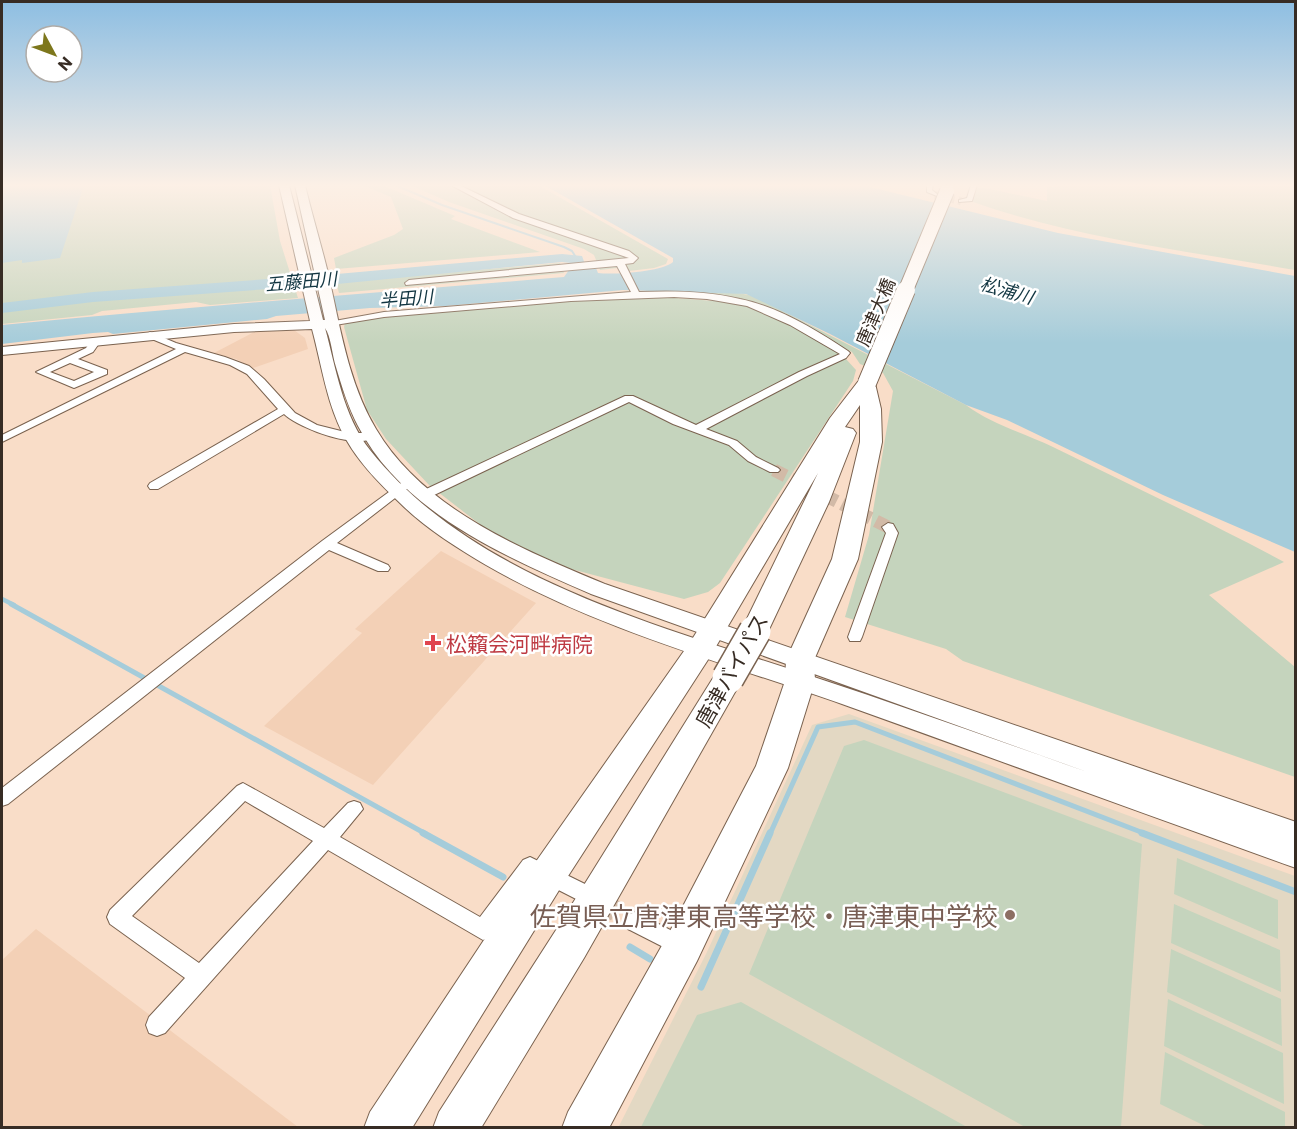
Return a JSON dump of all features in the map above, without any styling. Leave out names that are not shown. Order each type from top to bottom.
[{"type":"highway","name":"唐津大橋","points":[[867,382],[925,238]]},
{"type":"highway","name":"唐津バイパス","points":[[455,1128],[570,944],[755,631],[817,502],[867,382]]},
{"type":"highway","points":[[386,1128],[548,875],[706,639],[840,418],[867,382]]},
{"type":"highway","points":[[584,1128],[683,947],[772,768],[800,670],[845,559],[871,442],[871,408],[867,382]]},
{"type":"highway","name":"唐津バイパス","points":[[472,1128],[570,944]]},
{"type":"street","points":[[295,238],[304,276],[325,324]]},
{"type":"street","points":[[312,238],[322,274],[325,324],[341,411],[363,437],[365,456],[465,523],[530,561],[598,589],[706,639]]},
{"type":"street","points":[[409,283],[620,264],[630,261],[633,257],[577,238]]},
{"type":"street","points":[[620,264],[637,296]]},
{"type":"street","points":[[2,351],[150,335],[325,324],[364,317],[637,296],[706,298],[746,303],[845,353],[696,430]]},
{"type":"street","points":[[150,335],[248,369],[285,410],[298,420],[319,429],[363,437]]},
{"type":"street","points":[[69,359],[103,372],[74,385],[40,372],[69,359],[90,350],[95,342]]},
{"type":"street","points":[[2,439],[186,348]]},
{"type":"street","points":[[2,798],[327,544],[411,488],[629,398],[696,430],[733,443],[752,459],[774,470]]},
{"type":"street","points":[[154,486],[285,410]]},
{"type":"street","points":[[411,488],[459,540],[525,579],[599,612],[706,639],[1296,834]]},
{"type":"street","points":[[855,637],[892,533],[888,527]]},
{"type":"street","points":[[327,544],[383,568]]},
{"type":"street","points":[[800,670],[1296,856]]},
{"type":"street","points":[[201,977],[117,916],[243,791],[483,930],[530,866],[582,893]]},
{"type":"street","points":[[157,1025],[354,809]]},
{"type":"street","points":[[636,922],[683,947]]},
{"type":"shaded area","points":[[294,330],[305,338],[308,349],[253,368],[236,359],[214,353],[256,331]]},
{"type":"shaded area","points":[[441,551],[536,603],[373,785],[264,726],[362,633],[355,629]]},
{"type":"shaded area","name":"佐賀県立唐津東高等学校・唐津東中学校","points":[[849,714],[1295,876],[1295,1127],[618,1128],[706,954],[812,725]]},
{"type":"shaded area","points":[[36,929],[298,1127],[2,1128],[2,960]]},
{"type":"green space","points":[[2,238],[279,238],[298,298],[210,305],[196,302],[2,324]]},
{"type":"green space","points":[[387,238],[501,238],[540,252],[336,269],[334,258]]},
{"type":"green space","points":[[552,238],[631,238],[668,259],[666,264],[654,268],[629,271],[625,267],[600,270],[594,255]]},
{"type":"green space","points":[[1111,238],[1295,238],[1295,270]]},
{"type":"green space","points":[[560,263],[564,273],[339,293],[336,282]]},
{"type":"green space","points":[[645,290],[716,291],[755,297],[966,405],[986,418],[1053,447],[1284,562],[1209,595],[1295,667],[1295,777],[963,661],[946,649],[845,617],[869,535],[893,391],[883,373],[860,364],[852,352],[765,308],[740,300],[650,294]]},
{"type":"green space","points":[[662,297],[741,303],[763,310],[842,353],[841,357],[856,370],[853,381],[720,583],[708,592],[684,599],[571,569],[538,556],[482,526],[429,485],[386,439],[367,410],[344,327],[345,323],[367,319],[581,300]]},
{"type":"green space","points":[[864,740],[1142,844],[1121,1127],[1025,1127],[749,974],[844,746]]},
{"type":"green space","points":[[1177,858],[1278,900],[1278,939],[1174,894]]},
{"type":"green space","points":[[1174,904],[1280,950],[1281,992],[1171,943]]},
{"type":"green space","points":[[1171,949],[1281,999],[1282,1046],[1167,992]]},
{"type":"green space","points":[[1168,999],[1283,1053],[1284,1104],[1164,1046]]},
{"type":"green space","points":[[741,1002],[967,1127],[641,1127],[697,1015]]},
{"type":"green space","points":[[1165,1052],[1285,1112],[1285,1127],[1207,1127],[1160,1104]]},
{"type":"water","points":[[2,238],[67,238],[60,258],[2,263]]},
{"type":"water","points":[[637,238],[1084,238],[1295,276],[1295,552],[1163,495],[1007,420],[966,405],[830,334],[746,294],[623,290],[446,306],[370,308],[276,316],[267,319],[113,334],[93,333],[2,344],[2,325],[564,277],[569,270],[596,268],[598,273],[637,272],[667,265],[673,262],[673,258]]},
{"type":"waterway","points":[[537,238],[572,251],[577,259]]},
{"type":"waterway","name":"五藤田川","points":[[2,308],[93,297],[337,279],[562,258],[577,259],[584,283]]},
{"type":"waterway","points":[[2,599],[14,605]]},
{"type":"waterway","points":[[11,604],[426,834]]},
{"type":"waterway","points":[[770,834],[818,727],[855,722],[1146,834]]},
{"type":"waterway","points":[[423,833],[503,877]]},
{"type":"waterway","points":[[701,987],[770,833]]},
{"type":"waterway","points":[[1142,833],[1296,892]]},
{"type":"waterway","points":[[630,947],[650,959]]},
{"type":"tunnel","points":[[774,470],[888,527]]},
{"type":"tunnel","points":[[598,901],[635,922]]},
{"type":"place","name":"松籟会河畔病院","points":[[433,643]]},
{"type":"place","name":"佐賀県立唐津東高等学校・唐津東中学校","points":[[1010,915]]},
{"type":"water label","name":"松浦川","points":[[1007,290]]},
{"type":"water label","name":"半田川","points":[[406,298]]}]
